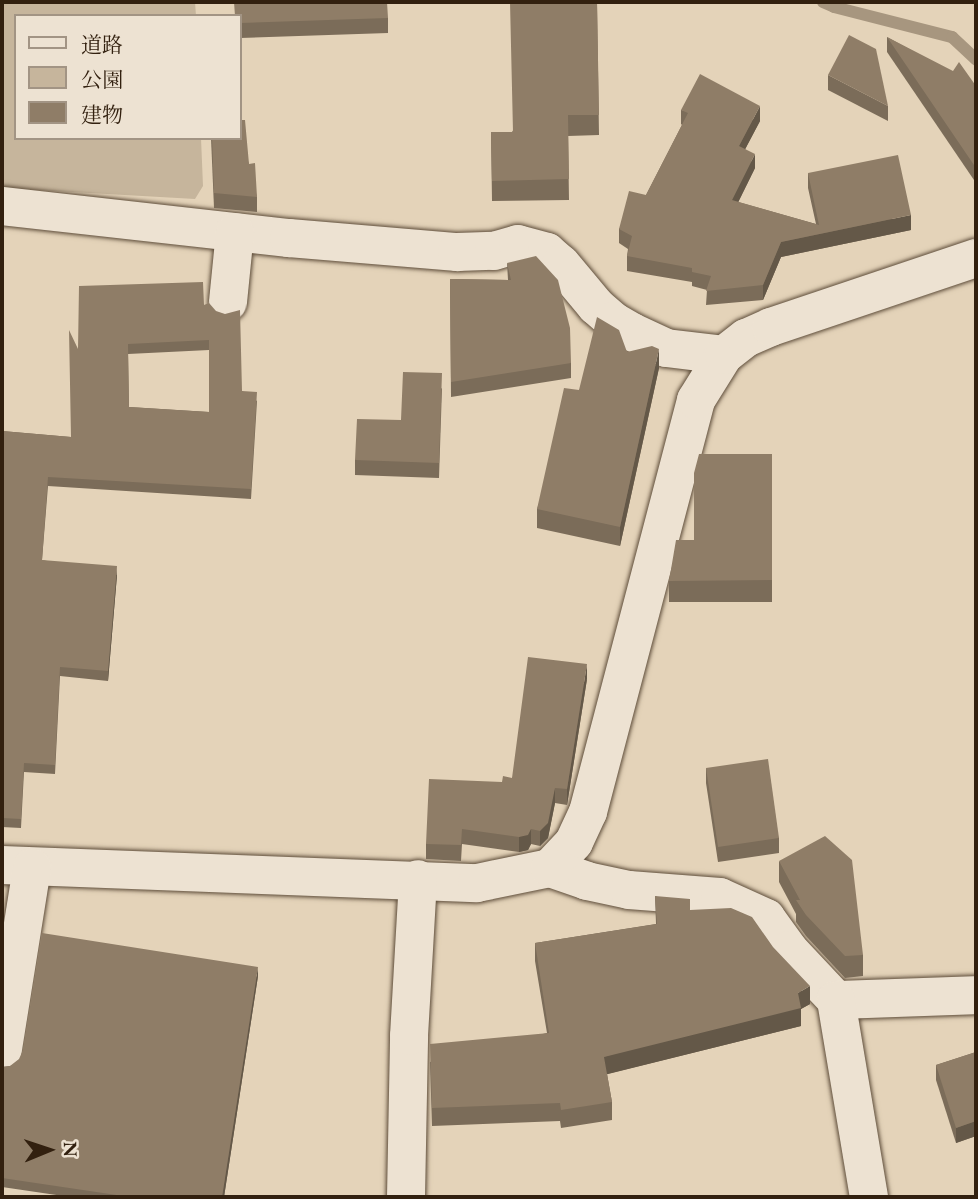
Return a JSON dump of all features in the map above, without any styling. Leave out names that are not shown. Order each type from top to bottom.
[{"type":"street","points":[[2,206],[235,232],[457,252],[494,251],[518,244],[547,252],[561,264],[596,306],[632,332],[666,348],[724,355]]},
{"type":"street","points":[[228,302],[235,232]]},
{"type":"street","points":[[550,868],[574,842],[588,812],[696,400],[724,355],[746,338],[771,327],[976,258]]},
{"type":"street","points":[[2,1055],[17,866],[477,883],[550,868],[587,881],[629,890],[720,897],[766,918],[789,950],[836,1000],[869,1197]]},
{"type":"street","points":[[406,1197],[409,1036],[418,879]]},
{"type":"street","points":[[836,1000],[976,995]]},
{"type":"green space","points":[[2,2],[195,2],[196,14],[14,14],[14,140],[201,140],[203,186],[195,199],[2,188]]},
{"type":"building","points":[[234,2],[387,2],[388,18],[242,23],[242,14],[235,14]]},
{"type":"building","points":[[510,2],[597,2],[599,115],[568,115],[569,179],[492,181],[491,132],[513,132]]},
{"type":"building","points":[[849,35],[876,49],[888,106],[828,75]]},
{"type":"building","points":[[887,37],[953,71],[959,62],[976,86],[976,168]]},
{"type":"building","points":[[700,74],[760,106],[739,146],[755,154],[732,200],[819,225],[808,173],[898,155],[911,215],[781,242],[763,285],[706,291],[711,276],[692,272],[692,268],[627,256],[632,236],[619,229],[629,191],[646,195],[688,113],[681,110]]},
{"type":"building","points":[[242,120],[245,120],[249,164],[255,163],[257,197],[214,193],[212,140],[242,140]]},
{"type":"building","points":[[536,256],[558,280],[570,328],[571,363],[451,382],[450,279],[511,280],[507,263]]},
{"type":"building","points":[[203,282],[204,305],[209,303],[216,311],[225,314],[240,310],[242,391],[257,392],[251,489],[48,477],[42,560],[117,566],[108,671],[60,667],[55,765],[24,763],[21,819],[2,818],[2,431],[71,437],[69,330],[78,349],[79,286]],"holes":[[[209,340],[209,412],[129,407],[128,344]]]},
{"type":"building","points":[[597,317],[619,330],[627,352],[652,346],[659,349],[620,527],[537,509],[564,388],[579,390]]},
{"type":"building","points":[[403,372],[442,373],[439,463],[355,460],[357,419],[401,420]]},
{"type":"building","points":[[699,454],[772,454],[772,580],[669,581],[676,540],[694,540],[694,473]]},
{"type":"building","points":[[528,657],[587,664],[567,789],[555,788],[548,823],[540,831],[531,829],[528,835],[519,837],[462,829],[461,845],[426,844],[429,779],[502,782],[503,776],[512,778]]},
{"type":"building","points":[[768,759],[779,838],[718,847],[706,768]]},
{"type":"building","points":[[825,836],[852,860],[863,955],[845,956],[806,915],[796,900],[800,900],[779,861]]},
{"type":"building","points":[[655,896],[690,899],[690,910],[731,908],[752,917],[773,947],[810,986],[798,993],[801,1008],[604,1057],[612,1102],[561,1110],[560,1103],[432,1108],[430,1044],[549,1033],[535,943],[657,924]]},
{"type":"building","points":[[42,933],[258,967],[222,1197],[130,1197],[2,1178],[2,1067],[10,1066],[19,1059],[23,1050]]},
{"type":"building","points":[[976,1052],[976,1121],[956,1128],[936,1065]]},
{"type":"waterway","points":[[823,2],[952,37],[976,59]]}]
